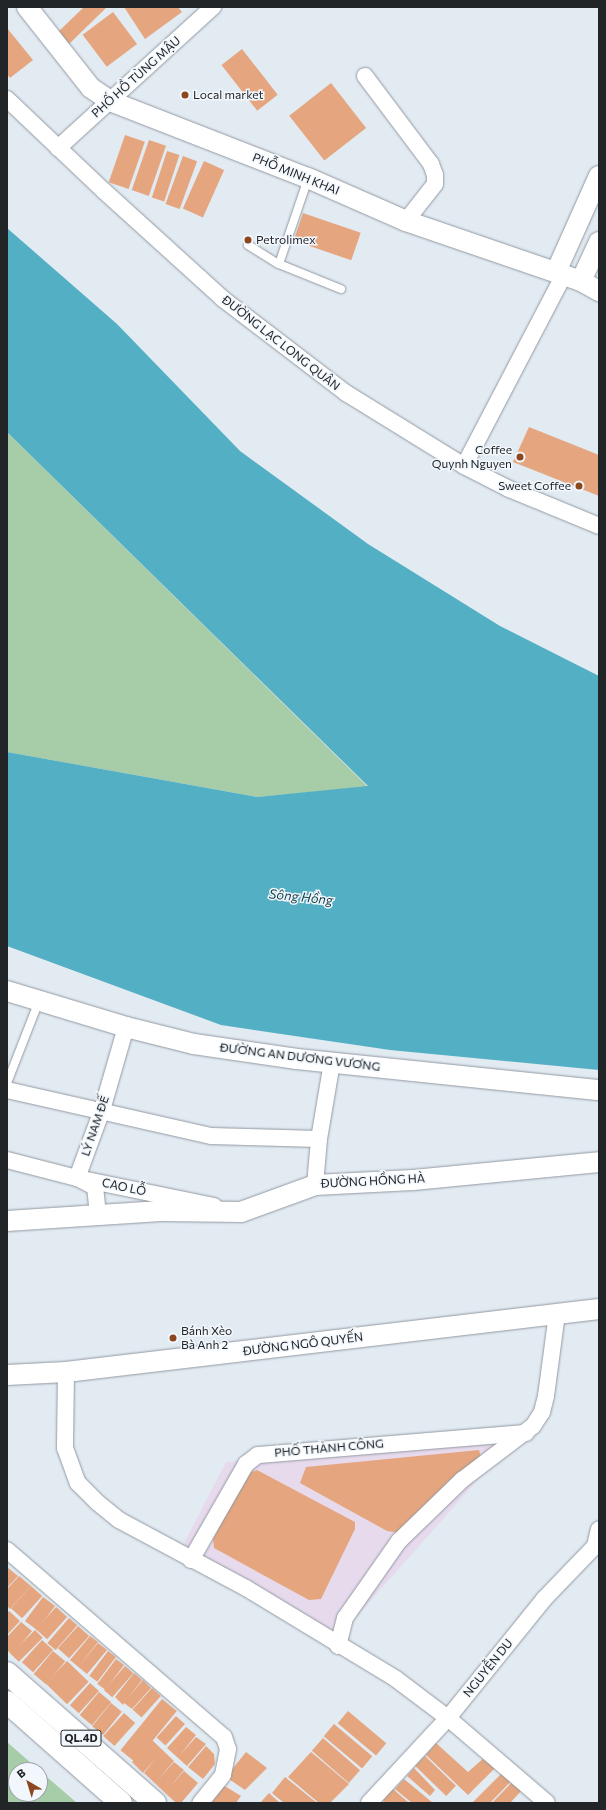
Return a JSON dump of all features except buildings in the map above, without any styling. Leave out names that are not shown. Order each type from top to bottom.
[{"type":"main road","name":"QL.4D","points":[[7,1673],[154,1803]]},
{"type":"main road","name":"QL.4D","points":[[7,1702],[121,1803]]},
{"type":"street","name":"PHỖ MINH KHAI","points":[[27,7],[91,88],[110,101],[308,178],[406,221],[567,276],[599,291]]},
{"type":"street","name":"PHỐ HỒ TÙNG MẬU","points":[[58,148],[214,7]]},
{"type":"street","points":[[365,76],[431,164],[435,175],[435,184],[406,221]]},
{"type":"street","name":"ĐƯỜNG LẠC LONG QUÂN","points":[[7,99],[58,148],[224,300],[276,342],[346,393],[464,466],[509,489],[599,526]]},
{"type":"street","points":[[464,466],[567,276],[599,176]]},
{"type":"street","points":[[567,276],[599,242]]},
{"type":"street","name":"ĐƯỜNG AN DƯƠNG VƯƠNG","points":[[7,991],[126,1027],[194,1044],[332,1062],[599,1090]]},
{"type":"street","name":"LÝ NAM ĐẾ","points":[[77,1178],[102,1110],[126,1027]]},
{"type":"street","points":[[315,1185],[319,1139],[332,1062]]},
{"type":"street","points":[[7,1090],[102,1110],[211,1136],[319,1139]]},
{"type":"street","name":"CAO LỖ","points":[[7,1160],[77,1178],[241,1212]]},
{"type":"street","name":"ĐƯỜNG HỒNG HÀ","points":[[7,1221],[161,1211],[241,1212],[315,1185],[413,1180],[599,1162]]},
{"type":"street","points":[[77,1178],[95,1187],[98,1215]]},
{"type":"street","name":"ĐƯỜNG NGÔ QUYẾN","points":[[7,1375],[66,1372],[599,1308]]},
{"type":"street","points":[[338,1646],[345,1618],[399,1541],[462,1480],[526,1433],[542,1412],[557,1314]]},
{"type":"street","points":[[66,1372],[65,1448],[78,1483],[119,1520],[191,1560],[246,1588],[338,1646],[396,1679],[448,1718],[546,1803]]},
{"type":"street","name":"PHỐ THÀNH CÔNG","points":[[191,1560],[246,1464],[258,1455],[526,1433]]},
{"type":"street","name":"NGUYỄN DU","points":[[369,1803],[448,1718],[544,1599],[597,1547],[599,1529]]},
{"type":"street","points":[[7,1550],[224,1737],[228,1749],[223,1775],[200,1803]]},
{"type":"lane","points":[[280,264],[308,178]]},
{"type":"lane","points":[[248,245],[280,264],[341,289]]},
{"type":"lane","points":[[7,1084],[39,1001]]},
{"type":"shaded area","points":[[514,1439],[332,1644],[178,1555],[226,1462]]},
{"type":"green space","points":[[7,432],[368,787],[257,797],[7,752]]},
{"type":"green space","points":[[7,1742],[30,1762],[8,1762],[8,1802],[48,1802],[48,1778],[77,1803],[7,1803]]},
{"type":"water","name":"Sông Hồng","points":[[7,228],[117,324],[240,451],[368,544],[500,626],[599,676],[599,1070],[390,1050],[221,1025],[7,946],[7,752],[257,797],[368,786],[7,432]]},
{"type":"place","name":"Local market","points":[[185,95]]},
{"type":"place","name":"Petrolimex","points":[[248,240]]},
{"type":"place","name":"Coffee Quynh Nguyen","points":[[520,457]]},
{"type":"place","name":"Sweet Coffee","points":[[579,486]]},
{"type":"place","name":"Bánh Xèo Bà Anh 2","points":[[173,1338]]}]
